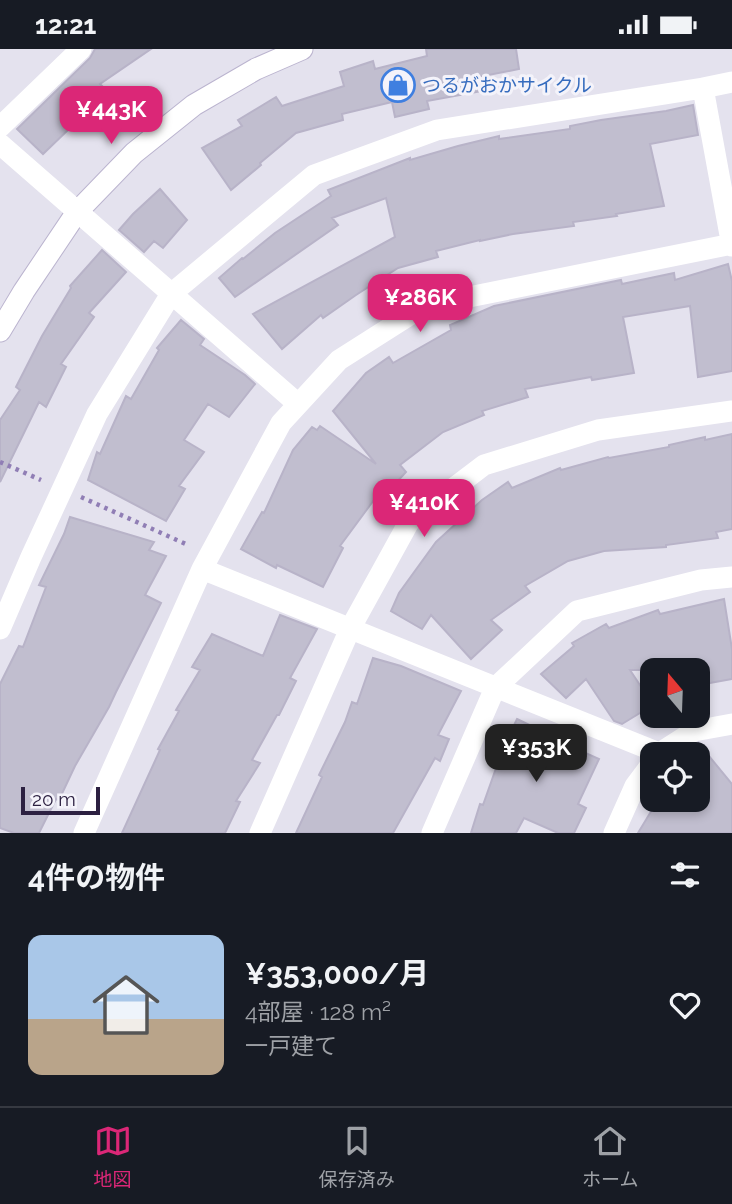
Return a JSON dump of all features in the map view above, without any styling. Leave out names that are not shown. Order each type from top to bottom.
[{"type":"street","points":[[0,127],[80,49]]},
{"type":"street","points":[[0,331],[77,212],[134,153],[194,105],[256,69],[302,49]]},
{"type":"street","points":[[0,629],[97,414],[171,294],[314,175],[437,130],[732,82]]},
{"type":"street","points":[[84,833],[206,562],[281,423],[339,360],[424,306],[732,245],[703,87]]},
{"type":"street","points":[[0,144],[298,404]]},
{"type":"street","points":[[260,833],[350,629],[409,522],[484,464],[598,430],[732,411]]},
{"type":"street","points":[[206,562],[350,629],[640,746]]},
{"type":"street","points":[[432,833],[495,688],[577,611],[701,580],[732,577]]},
{"type":"street","points":[[677,742],[694,731],[732,724]]},
{"type":"street","points":[[614,833],[640,779]]},
{"type":"path","points":[[0,462],[62,489],[206,562]]},
{"type":"building","points":[[95,49],[151,49],[100,84],[105,89],[65,125],[69,129],[43,154],[17,129],[90,58]]},
{"type":"building","points":[[426,49],[516,49],[519,69],[478,77],[482,91],[427,101],[429,109],[395,117],[392,102],[342,114],[343,120],[296,133],[231,190],[202,148],[242,126],[238,120],[276,97],[282,106],[344,86],[340,72],[373,61],[375,69],[427,56]]},
{"type":"building","points":[[693,105],[698,135],[650,144],[664,206],[573,222],[574,226],[480,240],[436,251],[438,257],[398,268],[323,318],[321,315],[282,349],[253,314],[395,237],[386,198],[332,218],[338,225],[235,297],[219,278],[275,233],[331,196],[328,190],[410,158],[499,136],[499,139],[570,129],[570,126]]},
{"type":"building","points":[[160,189],[187,220],[163,248],[154,241],[144,252],[119,230]]},
{"type":"building","points":[[102,250],[126,272],[89,313],[94,317],[61,364],[66,367],[46,407],[39,402],[0,482],[0,420],[20,390],[16,387],[70,286]]},
{"type":"building","points":[[728,264],[732,281],[732,371],[698,377],[690,306],[623,317],[634,373],[592,380],[591,377],[525,389],[528,397],[482,411],[484,415],[443,432],[400,465],[406,472],[383,497],[379,493],[340,546],[343,548],[323,587],[277,565],[276,568],[241,549],[262,512],[264,513],[293,450],[312,427],[317,430],[320,426],[376,464],[333,411],[366,373],[389,357],[393,363],[451,330],[450,325],[494,306],[621,280],[622,284],[674,273],[675,280]]},
{"type":"building","points":[[181,320],[204,339],[200,345],[255,384],[229,417],[208,404],[184,440],[204,452],[179,486],[185,489],[166,521],[88,480],[97,452],[100,454],[126,396],[131,399],[159,350],[157,348]]},
{"type":"building","points":[[732,434],[732,529],[716,532],[718,538],[666,547],[604,551],[568,561],[525,586],[530,592],[491,620],[502,630],[471,659],[431,615],[422,629],[391,611],[399,593],[436,542],[482,500],[508,482],[512,488],[560,468],[561,470],[608,457],[669,447],[705,437],[705,440]]},
{"type":"building","points":[[70,517],[154,542],[149,550],[166,556],[145,595],[161,603],[109,707],[39,833],[14,833],[0,828],[0,684],[19,646],[23,647],[46,587],[39,585]]},
{"type":"building","points":[[724,599],[732,649],[732,679],[710,683],[710,658],[640,658],[640,670],[630,670],[640,685],[640,713],[622,724],[614,721],[586,679],[566,698],[541,674],[574,646],[572,643],[606,624],[609,628],[658,610],[660,614]]},
{"type":"building","points":[[280,615],[317,629],[290,678],[296,681],[252,760],[260,763],[236,801],[240,802],[225,833],[122,833],[160,750],[158,749],[179,711],[176,710],[200,670],[192,667],[212,634],[263,656]]},
{"type":"building","points":[[373,658],[401,666],[461,691],[438,735],[449,739],[440,761],[435,758],[393,833],[296,833],[352,702],[357,704]]},
{"type":"building","points":[[517,719],[599,759],[578,804],[586,808],[574,833],[558,833],[524,818],[516,833],[471,833],[499,756]]},
{"type":"building","points":[[710,757],[732,784],[732,833],[638,833],[651,812],[710,812]]},
{"type":"place","name":"つるがおかサイクル","points":[[398,85]]}]
